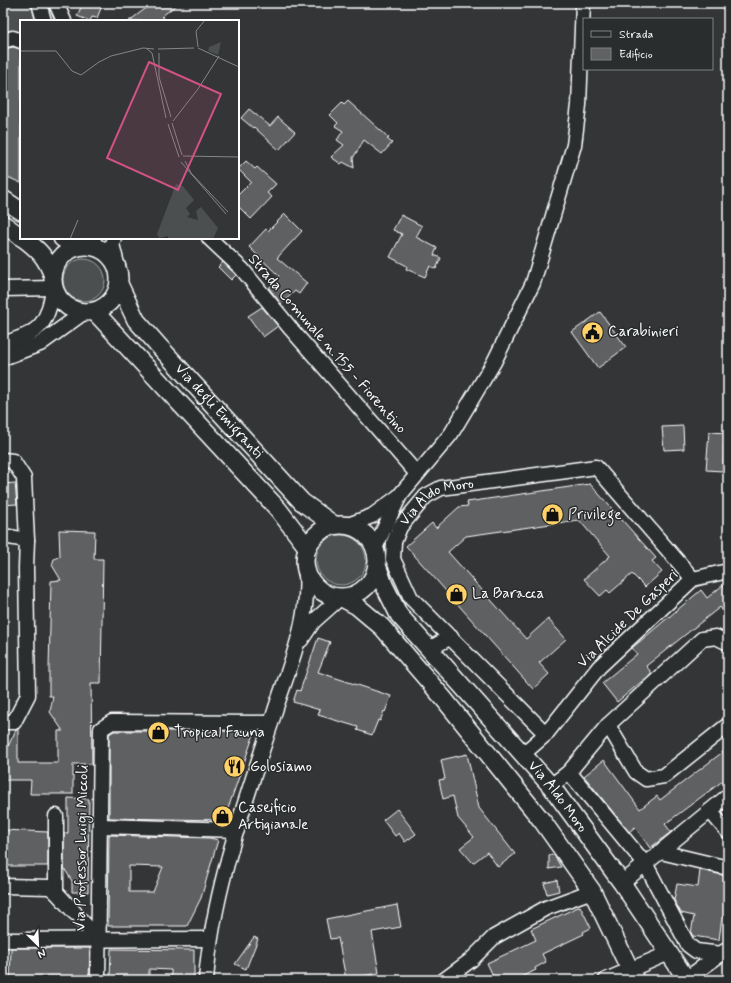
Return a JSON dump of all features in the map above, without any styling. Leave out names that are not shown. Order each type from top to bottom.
[{"type":"main road","points":[[3,199],[20,210]]},
{"type":"main road","name":"Via degli Emigranti","points":[[3,224],[20,236]]},
{"type":"main road","name":"Via degli Emigranti","points":[[25,239],[34,246],[46,259],[58,297],[65,305],[73,310],[89,312],[278,509],[307,547]]},
{"type":"main road","name":"Via degli Emigranti","points":[[66,239],[97,248],[107,253],[115,262],[119,278],[136,320],[302,502],[341,525]]},
{"type":"main road","points":[[53,282],[60,258],[85,244]]},
{"type":"main road","points":[[89,312],[104,308],[111,301],[117,293],[119,278]]},
{"type":"main road","points":[[341,525],[359,530],[369,537],[375,548],[377,565],[372,580],[362,591],[341,598],[329,596],[319,591],[311,583],[304,565],[307,547],[313,537],[323,529],[341,525]]},
{"type":"main road","name":"Via Aldo Moro","points":[[377,565],[384,585],[399,615],[551,786],[622,883],[686,980]]},
{"type":"main road","name":"Via Aldo Moro","points":[[341,598],[357,606],[382,627],[444,699],[542,822],[592,891],[632,975]]},
{"type":"street","points":[[39,3],[44,20]]},
{"type":"street","points":[[56,3],[64,20]]},
{"type":"street","points":[[375,548],[400,496],[451,434],[494,362],[533,283],[574,145],[579,105],[583,3]]},
{"type":"street","points":[[3,41],[13,38],[20,42]]},
{"type":"street","points":[[114,239],[112,244],[119,278]]},
{"type":"street","name":"Strada Comunale n.155 - Fiorentino","points":[[210,239],[242,269],[291,329],[417,474]]},
{"type":"street","points":[[3,289],[53,282],[48,314],[40,326],[27,336],[3,344]]},
{"type":"street","points":[[3,358],[40,344],[89,312]]},
{"type":"street","points":[[3,460],[13,461],[24,478],[27,540],[26,575],[28,695],[8,722]]},
{"type":"street","name":"Via Aldo Moro","points":[[546,734],[411,598],[393,559],[394,542],[400,527],[426,496],[441,488],[596,467],[693,579]]},
{"type":"street","points":[[341,525],[372,516],[400,496]]},
{"type":"street","points":[[3,536],[27,540]]},
{"type":"street","points":[[693,579],[728,571]]},
{"type":"street","points":[[206,980],[210,939],[226,866],[295,649],[307,592],[306,573]]},
{"type":"street","name":"Via Alcide De Gasperi","points":[[522,754],[546,734],[598,667],[693,579]]},
{"type":"street","points":[[295,649],[313,622],[341,598]]},
{"type":"street","points":[[551,786],[569,772],[608,725],[702,639],[716,636],[728,643]]},
{"type":"street","points":[[429,649],[451,637]]},
{"type":"street","name":"Via Professor Luigi Miccoli","points":[[98,980],[101,729],[112,722],[271,723]]},
{"type":"street","points":[[608,725],[636,772],[646,779],[664,776],[728,725]]},
{"type":"street","name":"Via Aldo Moro","points":[[569,772],[646,865],[688,945],[696,951],[725,951]]},
{"type":"street","points":[[622,883],[646,865],[728,796]]},
{"type":"street","points":[[710,811],[728,832]]},
{"type":"street","points":[[56,816],[56,892]]},
{"type":"street","points":[[100,826],[237,830]]},
{"type":"street","points":[[661,852],[728,868]]},
{"type":"street","points":[[3,886],[50,887],[98,939]]},
{"type":"street","points":[[444,980],[471,960],[494,937],[546,908],[592,891]]},
{"type":"street","points":[[3,940],[210,939]]},
{"type":"street","points":[[686,980],[725,951]]},
{"type":"street","points":[[606,980],[632,975],[669,953]]},
{"type":"shaded area","points":[[3,3],[31,3],[35,20],[20,20],[20,32],[3,30]]},
{"type":"shaded area","points":[[80,259],[88,259],[96,262],[102,268],[105,280],[102,292],[96,298],[88,301],[80,301],[72,298],[66,292],[63,284],[63,276],[66,268],[72,262]]},
{"type":"shaded area","points":[[336,535],[346,535],[359,542],[366,555],[366,565],[359,578],[346,585],[336,585],[327,581],[320,574],[316,565],[316,555],[320,546],[327,539]]},
{"type":"building","points":[[83,3],[103,3],[97,18],[92,17],[90,20],[87,20],[77,16]]},
{"type":"building","points":[[153,3],[179,3],[162,16],[165,20],[130,20]]},
{"type":"building","points":[[13,47],[20,49],[20,183],[3,175],[3,49]]},
{"type":"building","points":[[348,101],[389,138],[387,139],[392,143],[382,154],[364,140],[353,158],[354,168],[343,162],[341,164],[331,157],[344,145],[337,140],[343,131],[335,126],[338,123],[330,115],[342,103],[344,105]]},
{"type":"building","points":[[249,109],[270,126],[278,117],[295,132],[279,150],[254,127],[253,128],[241,118]]},
{"type":"building","points":[[246,161],[255,169],[257,167],[276,184],[267,193],[272,197],[251,219],[239,207],[239,194],[251,182],[239,170],[239,168]]},
{"type":"building","points":[[285,214],[302,231],[277,258],[307,283],[299,294],[295,291],[281,304],[269,288],[279,276],[249,247],[266,229],[268,231]]},
{"type":"building","points":[[401,215],[422,226],[416,237],[437,248],[434,255],[441,258],[436,269],[430,266],[425,277],[406,269],[407,266],[390,257],[402,234],[393,230]]},
{"type":"building","points":[[223,262],[236,275],[231,280],[218,267]]},
{"type":"building","points":[[262,307],[278,326],[263,337],[248,316]]},
{"type":"building","points":[[600,312],[626,347],[598,368],[572,332]]},
{"type":"building","points":[[683,426],[684,449],[664,450],[662,427]]},
{"type":"building","points":[[709,432],[728,433],[728,444],[724,444],[723,471],[706,470]]},
{"type":"building","points":[[15,483],[17,504],[3,505],[3,484]]},
{"type":"building","points":[[590,484],[656,558],[652,561],[662,572],[645,587],[632,574],[610,593],[607,590],[600,596],[584,579],[610,556],[579,520],[466,536],[448,552],[526,639],[548,619],[566,639],[539,663],[549,674],[533,689],[406,546],[432,523],[436,528],[459,507],[468,506],[467,502]]},
{"type":"building","points":[[59,530],[95,531],[94,559],[103,559],[101,683],[91,683],[92,764],[73,764],[73,794],[30,794],[31,780],[3,780],[3,746],[8,746],[16,730],[18,729],[18,763],[58,763],[58,731],[63,731],[50,712],[53,696],[49,696],[49,669],[51,581],[61,580],[52,565],[54,559],[60,556]]},
{"type":"building","points":[[723,585],[728,592],[728,618],[720,607],[646,666],[652,673],[617,702],[602,683],[637,654],[632,648],[701,590],[707,598]]},
{"type":"building","points":[[318,638],[330,642],[318,672],[391,696],[385,712],[384,711],[380,721],[378,720],[372,735],[357,730],[358,727],[318,715],[320,710],[293,702],[297,690],[300,691]]},
{"type":"building","points":[[114,731],[248,731],[254,734],[224,820],[109,818],[109,734]]},
{"type":"building","points":[[728,748],[728,777],[665,824],[671,832],[650,848],[635,827],[629,832],[584,776],[604,760],[640,809],[657,796],[660,800]]},
{"type":"building","points":[[467,754],[479,808],[515,854],[498,867],[487,852],[473,863],[460,848],[474,837],[458,818],[453,796],[443,799],[439,780],[445,779],[441,760]]},
{"type":"building","points":[[68,798],[89,799],[88,892],[72,892],[72,881],[64,868],[64,833],[68,833]]},
{"type":"building","points":[[397,809],[416,834],[405,842],[399,833],[395,836],[383,820]]},
{"type":"building","points":[[3,830],[48,832],[48,866],[3,866]]},
{"type":"building","points":[[109,835],[210,838],[218,840],[201,898],[187,926],[108,926]],"holes":[[[129,866],[163,867],[153,892],[129,892]]]},
{"type":"building","points":[[549,855],[554,855],[561,867],[549,869]]},
{"type":"building","points":[[700,870],[727,876],[724,895],[728,896],[728,912],[727,918],[722,917],[719,940],[693,936],[691,933],[694,916],[681,913],[674,900],[677,884],[698,887]]},
{"type":"building","points":[[557,880],[559,891],[547,894],[544,883]]},
{"type":"building","points":[[397,905],[401,927],[372,932],[379,973],[346,979],[338,938],[330,939],[326,919]]},
{"type":"building","points":[[580,906],[591,928],[583,932],[584,934],[542,954],[546,962],[535,968],[536,970],[515,980],[495,980],[487,963],[536,940],[531,929]]},
{"type":"building","points":[[254,937],[258,939],[246,969],[235,964]]},
{"type":"building","points":[[11,948],[90,948],[89,980],[62,980],[62,977],[37,977],[37,980],[10,980]]},
{"type":"building","points":[[111,949],[194,950],[194,980],[171,980],[171,970],[149,969],[149,980],[110,980]]},
{"type":"place","name":"Carabinieri","points":[[593,332]]},
{"type":"place","name":"Privilege","points":[[553,515]]},
{"type":"place","name":"La Baracca","points":[[456,594]]},
{"type":"place","name":"Tropical Fauna","points":[[158,733]]},
{"type":"place","name":"Golosiamo","points":[[235,767]]},
{"type":"place","name":"Caseificio Artigianale","points":[[222,817]]}]
